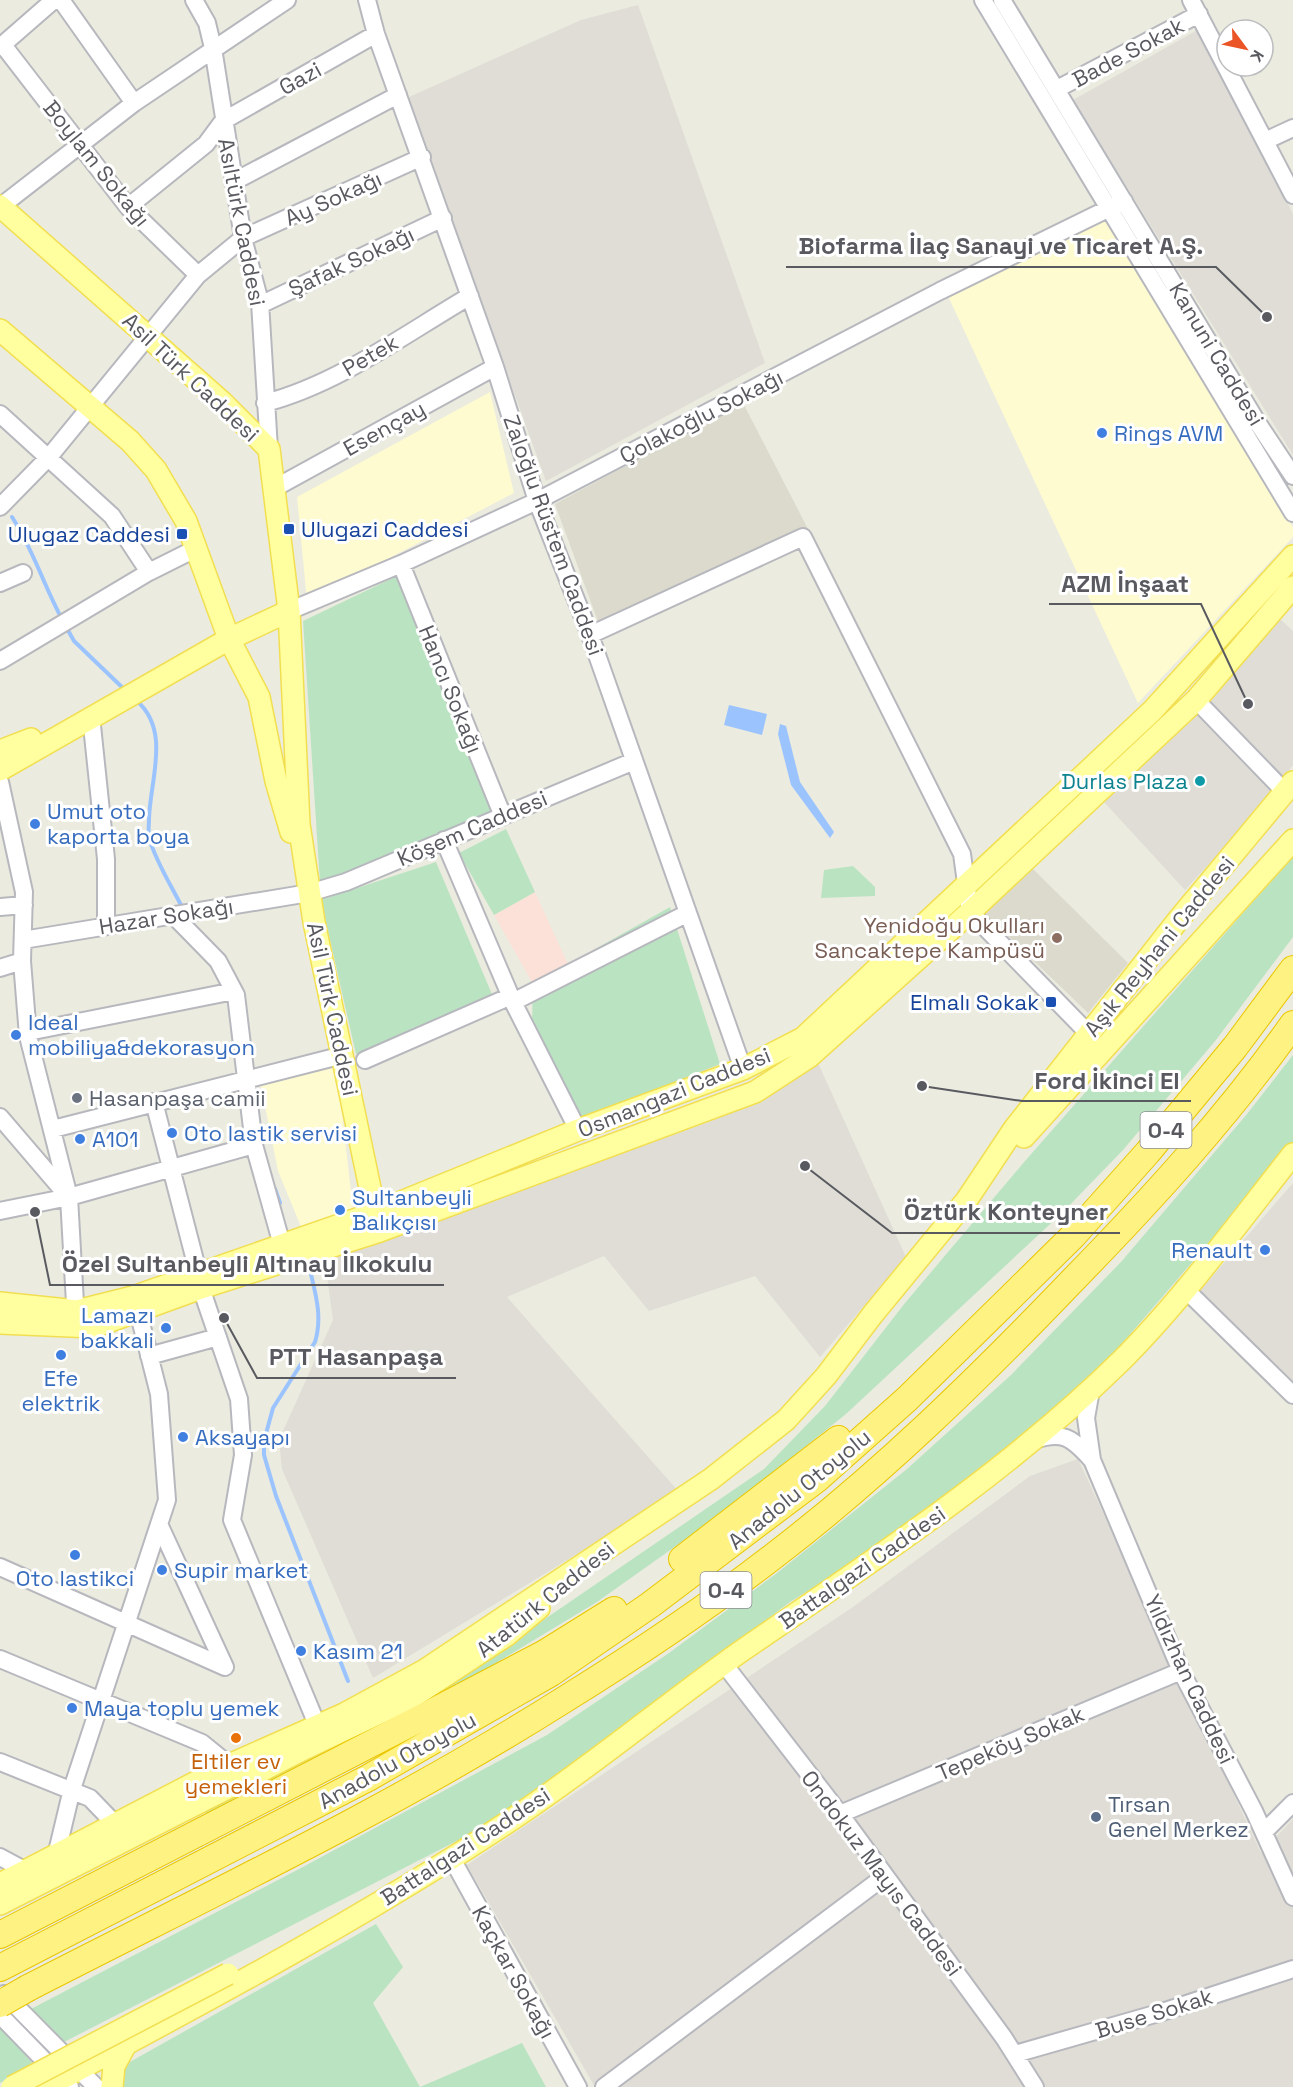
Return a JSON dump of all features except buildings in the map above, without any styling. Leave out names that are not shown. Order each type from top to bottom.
[{"type":"highway","name":"Anadolu Otoyolu","points":[[5,1965],[368,1778],[560,1666],[650,1605],[817,1479],[908,1399],[1028,1282],[1148,1152],[1235,1047],[1293,969]]},
{"type":"highway","name":"Anadolu Otoyolu","points":[[0,2004],[358,1818],[494,1742],[659,1638],[775,1555],[881,1468],[987,1370],[1142,1208],[1261,1069],[1293,1024]]},
{"type":"highway","points":[[0,1935],[544,1653],[620,1606],[817,1456],[1028,1282]]},
{"type":"main road","name":"Asil Türk Caddesi","points":[[0,206],[222,402],[268,449],[289,612],[299,824],[309,892],[377,1222]]},
{"type":"main road","name":"Asil Türk Caddesi","points":[[0,330],[87,407],[130,441],[156,470],[186,521],[234,647],[259,697],[276,781],[309,892]]},
{"type":"main road","name":"Osmangazi Caddesi","points":[[377,1222],[578,1130],[743,1069],[803,1038],[965,889],[1152,711],[1293,556]]},
{"type":"main road","name":"Osmangazi Caddesi","points":[[377,1222],[755,1092],[808,1057],[970,912],[1196,700],[1293,587]]},
{"type":"main road","points":[[0,770],[91,716],[211,650],[234,647],[289,612]]},
{"type":"main road","points":[[259,697],[271,708],[293,706]]},
{"type":"main road","points":[[0,751],[91,716]]},
{"type":"main road","name":"Aşık Reyhani Caddesi","points":[[966,1201],[1014,1129],[1088,1033],[1289,787]]},
{"type":"main road","name":"Aşık Reyhani Caddesi","points":[[620,1539],[711,1479],[786,1420],[826,1376],[873,1314],[966,1201],[1293,840]]},
{"type":"main road","name":"Battalgazi Caddesi","points":[[63,2081],[368,1908],[506,1824],[724,1664],[888,1552],[1030,1441],[1091,1390],[1126,1356],[1185,1288],[1293,1154]]},
{"type":"main road","points":[[200,1280],[282,1245],[377,1222]]},
{"type":"main road","points":[[0,1323],[77,1318],[136,1304],[200,1280],[377,1222]]},
{"type":"main road","points":[[0,1303],[77,1318]]},
{"type":"main road","name":"Atatürk Caddesi","points":[[0,1884],[229,1765],[318,1726],[425,1670],[620,1539]]},
{"type":"main road","name":"Atatürk Caddesi","points":[[0,1904],[306,1748],[411,1698],[497,1641],[620,1539]]},
{"type":"main road","name":"Battalgazi Caddesi","points":[[12,2087],[274,1950],[368,1908]]},
{"type":"main road","points":[[112,2087],[114,2066],[126,2044]]},
{"type":"street","points":[[2,46],[54,0]]},
{"type":"street","points":[[61,0],[134,103]]},
{"type":"street","name":"Asıltürk Caddesi","points":[[194,0],[207,23],[213,48],[243,238],[260,305],[268,449]]},
{"type":"street","points":[[0,206],[134,103],[288,0]]},
{"type":"street","name":"Zaloğlu Rüstem Caddesi","points":[[367,0],[376,34],[422,157],[495,367],[537,501],[590,635],[743,1069]]},
{"type":"street","name":"Kanuni Caddesi","points":[[982,0],[1293,513]]},
{"type":"street","name":"Kanuni Caddesi","points":[[1002,0],[1257,422],[1293,476]]},
{"type":"street","points":[[1195,7],[1293,195]]},
{"type":"street","name":"Bade Sokak","points":[[1057,89],[1195,7]]},
{"type":"street","name":"Gazi","points":[[223,121],[376,34]]},
{"type":"street","name":"Boylam Sokağı","points":[[2,46],[128,207],[198,275]]},
{"type":"street","points":[[233,183],[398,95]]},
{"type":"street","points":[[128,207],[206,144],[223,121]]},
{"type":"street","points":[[1265,141],[1293,128]]},
{"type":"street","name":"Ay Sokağı","points":[[1,505],[49,457],[87,407],[198,275],[243,238],[422,157]]},
{"type":"street","points":[[1107,209],[1124,201]]},
{"type":"street","name":"Çolakoğlu Sokağı","points":[[289,612],[401,564],[537,501],[940,291],[1107,209]]},
{"type":"street","name":"Şafak Sokağı","points":[[260,305],[443,218]]},
{"type":"street","name":"Petek","points":[[265,403],[290,397],[334,376],[470,296]]},
{"type":"street","name":"Esençay","points":[[273,489],[495,367]]},
{"type":"street","points":[[0,414],[112,516],[149,572]]},
{"type":"street","points":[[590,635],[803,537],[962,854],[965,889],[970,912],[1088,1033]]},
{"type":"street","points":[[0,661],[66,624],[149,572],[195,549]]},
{"type":"street","name":"Hancı Sokağı","points":[[401,564],[502,814]]},
{"type":"street","points":[[0,583],[23,573]]},
{"type":"street","points":[[1196,700],[1289,787]]},
{"type":"street","points":[[91,716],[106,859],[106,926]]},
{"type":"street","name":"Köşem Caddesi","points":[[309,892],[346,882],[502,814],[634,761]]},
{"type":"street","points":[[0,782],[24,892],[22,962],[28,1032],[69,1197],[77,1318]]},
{"type":"street","points":[[444,840],[512,999],[578,1130]]},
{"type":"street","name":"Hazar Sokağı","points":[[23,940],[309,892]]},
{"type":"street","points":[[0,908],[24,905]]},
{"type":"street","points":[[365,1060],[512,999],[688,913]]},
{"type":"street","points":[[181,914],[218,961],[234,991],[252,1078],[254,1146],[282,1245]]},
{"type":"street","points":[[0,968],[22,962]]},
{"type":"street","points":[[28,1032],[234,991]]},
{"type":"street","points":[[53,1129],[343,1055]]},
{"type":"street","points":[[154,1102],[200,1280],[239,1399],[243,1455],[232,1520],[318,1726]]},
{"type":"street","points":[[0,1117],[69,1197]]},
{"type":"street","points":[[0,1211],[69,1197],[254,1146]]},
{"type":"street","points":[[1185,1288],[1293,1395]]},
{"type":"street","points":[[56,1856],[72,1789],[167,1500],[159,1394],[136,1304]]},
{"type":"street","points":[[149,1356],[218,1337]]},
{"type":"street","points":[[1091,1390],[1086,1418],[1092,1460]]},
{"type":"street","points":[[1030,1441],[1047,1436],[1069,1438],[1092,1460]]},
{"type":"street","name":"Yıldızhan Caddesi","points":[[1092,1460],[1181,1671],[1264,1832],[1293,1897]]},
{"type":"street","points":[[0,1567],[225,1667],[159,1524]]},
{"type":"street","points":[[0,1659],[202,1743],[229,1765]]},
{"type":"street","name":"Ondokuz Mayıs Caddesi","points":[[724,1664],[840,1814],[1015,2054],[1035,2087]]},
{"type":"street","name":"Tepeköy Sokak","points":[[840,1814],[1181,1671]]},
{"type":"street","points":[[0,1762],[90,1798],[115,1824]]},
{"type":"street","points":[[1264,1832],[1293,1803]]},
{"type":"street","points":[[0,1857],[26,1871]]},
{"type":"street","name":"Kaçkar Sokağı","points":[[451,1857],[578,2087]]},
{"type":"street","points":[[604,2087],[885,1876]]},
{"type":"street","name":"Buse Sokak","points":[[1015,2054],[1162,2012],[1293,1970]]},
{"type":"street","points":[[0,1990],[63,2081]]},
{"type":"street","points":[[0,2015],[63,2081],[96,2087]]},
{"type":"shaded area","points":[[638,5],[765,363],[546,481],[407,98],[581,20]]},
{"type":"shaded area","points":[[1201,28],[1215,56],[1215,78],[1226,78],[1293,214],[1293,455],[1073,100]]},
{"type":"shaded area","points":[[1103,218],[1293,527],[1293,537],[1138,703],[948,296]]},
{"type":"shaded area","points":[[490,392],[514,493],[307,601],[297,497]]},
{"type":"shaded area","points":[[743,403],[809,531],[600,627],[555,504]]},
{"type":"shaded area","points":[[1279,618],[1293,631],[1293,765],[1283,778],[1207,706]]},
{"type":"shaded area","points":[[1196,715],[1273,794],[1185,890],[1104,802]]},
{"type":"shaded area","name":"Yenidoğu Okulları Sancaktepe Kampüsü","points":[[1032,868],[1128,963],[1088,1013],[985,914]]},
{"type":"shaded area","points":[[535,892],[568,964],[533,984],[494,915]]},
{"type":"shaded area","points":[[336,1060],[354,1218],[304,1234],[278,1171],[260,1081]]},
{"type":"shaded area","points":[[818,1063],[906,1257],[820,1357],[755,1276],[649,1311],[604,1256],[507,1297],[679,1492],[373,1678],[282,1469],[279,1440],[333,1320],[325,1261],[717,1119]]},
{"type":"shaded area","name":"Renault","points":[[1293,1183],[1293,1381],[1197,1294]]},
{"type":"shaded area","points":[[1078,1459],[1261,1853],[1293,1819],[1293,2087],[595,2087],[467,1865],[853,1607],[1030,1476]]},
{"type":"green space","points":[[399,575],[493,812],[320,883],[303,621]]},
{"type":"green space","points":[[506,829],[535,892],[494,915],[459,853]]},
{"type":"green space","points":[[1293,856],[1293,937],[1216,1040],[1123,1150],[1061,1214],[846,1414],[721,1514],[597,1602],[438,1698],[208,1816],[203,1808],[437,1693],[764,1469],[825,1406],[905,1303],[1025,1161]]},
{"type":"green space","points":[[436,862],[494,999],[356,1054],[321,900]]},
{"type":"green space","points":[[853,866],[875,887],[875,896],[821,898],[824,870]]},
{"type":"green space","points":[[670,907],[720,1064],[580,1120],[532,1024],[533,984]]},
{"type":"green space","points":[[1293,1055],[1293,1142],[1281,1159],[1095,1375],[997,1458],[885,1543],[790,1602],[561,1776],[484,1827],[64,2042],[29,2010],[301,1868],[547,1735],[669,1653],[777,1573],[907,1469],[1011,1375],[1121,1262],[1247,1114]]},
{"type":"green space","points":[[376,1924],[403,1967],[373,2003],[420,2087],[124,2087],[121,2077],[128,2063]]},
{"type":"green space","points":[[0,2026],[34,2065],[0,2083]]},
{"type":"green space","points":[[522,2043],[546,2087],[420,2087]]},
{"type":"water","points":[[729,705],[767,714],[762,735],[724,725]]},
{"type":"water","points":[[780,724],[786,726],[800,782],[834,832],[830,838],[791,785],[778,734]]},
{"type":"waterway","points":[[12,517],[62,619]]},
{"type":"waterway","points":[[65,625],[74,641],[125,690]]},
{"type":"waterway","points":[[137,701],[147,713],[156,741],[149,838],[183,909]]},
{"type":"waterway","points":[[275,1189],[280,1203]]},
{"type":"waterway","points":[[309,1266],[318,1313],[315,1342],[273,1408],[264,1441],[264,1455],[276,1496],[348,1681]]},
{"type":"place","name":"Biofarma İlaç Sanayi ve Ticaret A.Ş.","points":[[1267,317]]},
{"type":"place","name":"Rings AVM","points":[[1102,433]]},
{"type":"place","name":"Ulugazi Caddesi","points":[[289,529]]},
{"type":"place","name":"Ulugaz Caddesi","points":[[182,534]]},
{"type":"place","name":"AZM İnşaat","points":[[1248,704]]},
{"type":"place","name":"Durlas Plaza","points":[[1200,781]]},
{"type":"place","name":"Umut oto kaporta boya","points":[[35,824]]},
{"type":"place","name":"Yenidoğu Okulları Sancaktepe Kampüsü","points":[[1057,938]]},
{"type":"place","name":"Elmalı Sokak","points":[[1051,1002]]},
{"type":"place","name":"Ideal mobiliya&dekorasyon","points":[[16,1035]]},
{"type":"place","name":"Ford İkinci El","points":[[922,1086]]},
{"type":"place","name":"Hasanpaşa camii","points":[[77,1098]]},
{"type":"place","name":"Oto lastik servisi","points":[[172,1133]]},
{"type":"place","name":"A101","points":[[80,1139]]},
{"type":"place","name":"Öztürk Konteyner","points":[[805,1166]]},
{"type":"place","name":"Sultanbeyli Balıkçısı","points":[[340,1210]]},
{"type":"place","name":"Özel Sultanbeyli Altınay İlkokulu","points":[[35,1212]]},
{"type":"place","name":"Renault","points":[[1265,1250]]},
{"type":"place","name":"PTT Hasanpaşa","points":[[224,1318]]},
{"type":"place","name":"Lamazı bakkali","points":[[166,1328]]},
{"type":"place","name":"Efe elektrik","points":[[61,1355]]},
{"type":"place","name":"Aksayapı","points":[[183,1437]]},
{"type":"place","name":"Oto lastikci","points":[[75,1555]]},
{"type":"place","name":"Supir market","points":[[162,1570]]},
{"type":"place","name":"Kasım 21","points":[[301,1651]]},
{"type":"place","name":"Maya toplu yemek","points":[[72,1708]]},
{"type":"place","name":"Eltiler ev yemekleri","points":[[236,1738]]},
{"type":"place","name":"Tırsan Genel Merkez","points":[[1096,1817]]}]
